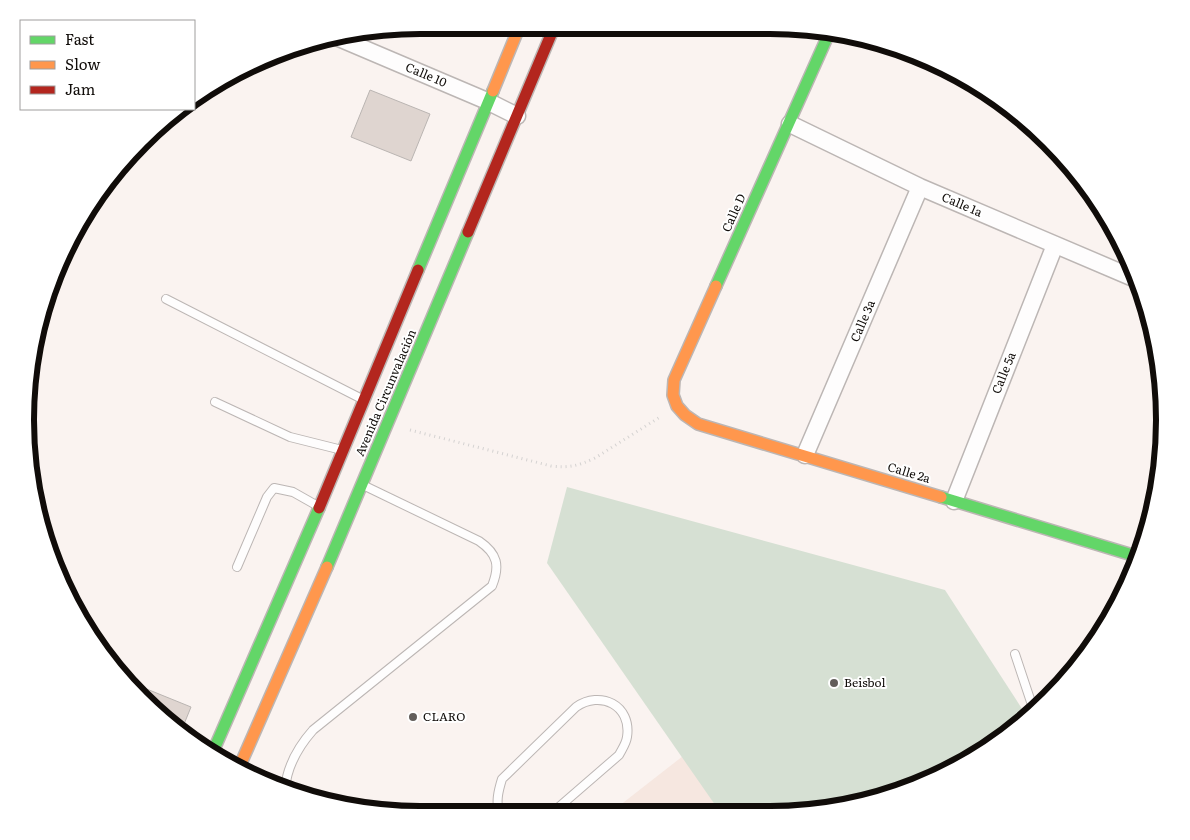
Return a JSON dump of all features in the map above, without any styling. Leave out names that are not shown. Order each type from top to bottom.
[{"type":"main road","name":"Avenida Circunvalación","points":[[215,747],[320,507],[516,34]]},
{"type":"main road","name":"Avenida Circunvalación","points":[[241,762],[363,485],[551,34]]},
{"type":"main road","name":"Calle D","points":[[676,407],[672,393],[674,380],[827,38]]},
{"type":"main road","name":"Calle 2a","points":[[676,407],[685,418],[698,424],[1132,555]]},
{"type":"street","name":"Calle 10","points":[[345,41],[517,116]]},
{"type":"street","name":"Calle 1a","points":[[790,124],[920,187],[1128,276]]},
{"type":"street","name":"Calle 3a","points":[[805,455],[920,187]]},
{"type":"street","name":"Calle 5a","points":[[954,502],[1055,245]]},
{"type":"lane","points":[[166,299],[364,400]]},
{"type":"lane","points":[[215,402],[290,437],[343,450]]},
{"type":"lane","points":[[286,782],[295,753],[313,730],[492,586],[498,573],[495,557],[488,547],[479,541],[363,485]]},
{"type":"lane","points":[[237,567],[266,497],[274,488],[293,492],[320,507]]},
{"type":"lane","points":[[1015,654],[1032,704]]},
{"type":"lane","points":[[497,806],[497,794],[502,779],[576,707],[583,702],[595,699],[608,701],[620,709],[626,720],[627,735],[625,744],[619,755],[560,806]]},
{"type":"path","points":[[388,424],[550,466],[567,468],[583,464],[595,458],[676,407]]},
{"type":"shaded area","points":[[567,487],[945,590],[1024,711],[985,741],[963,755],[918,777],[894,786],[845,799],[820,803],[770,806],[716,806],[547,563]]},
{"type":"shaded area","points":[[683,756],[716,806],[619,806]]},
{"type":"building","points":[[370,90],[430,114],[411,161],[351,137]]},
{"type":"building","points":[[141,687],[191,707],[184,725]]},
{"type":"traffic: fast","points":[[716,286],[827,38]]},
{"type":"traffic: fast","points":[[418,270],[493,91]]},
{"type":"traffic: fast","points":[[327,567],[468,232]]},
{"type":"traffic: fast","points":[[941,497],[1132,555]]},
{"type":"traffic: fast","points":[[215,747],[319,508]]},
{"type":"traffic: slow","points":[[493,91],[516,34]]},
{"type":"traffic: slow","points":[[716,286],[674,380],[673,395],[677,406],[685,415],[698,424],[941,497]]},
{"type":"traffic: slow","points":[[241,762],[327,567]]},
{"type":"traffic: jam","points":[[468,232],[551,34]]},
{"type":"traffic: jam","points":[[319,508],[418,270]]},
{"type":"place","name":"Beisbol","points":[[834,683]]},
{"type":"place","name":"CLARO","points":[[413,717]]}]
